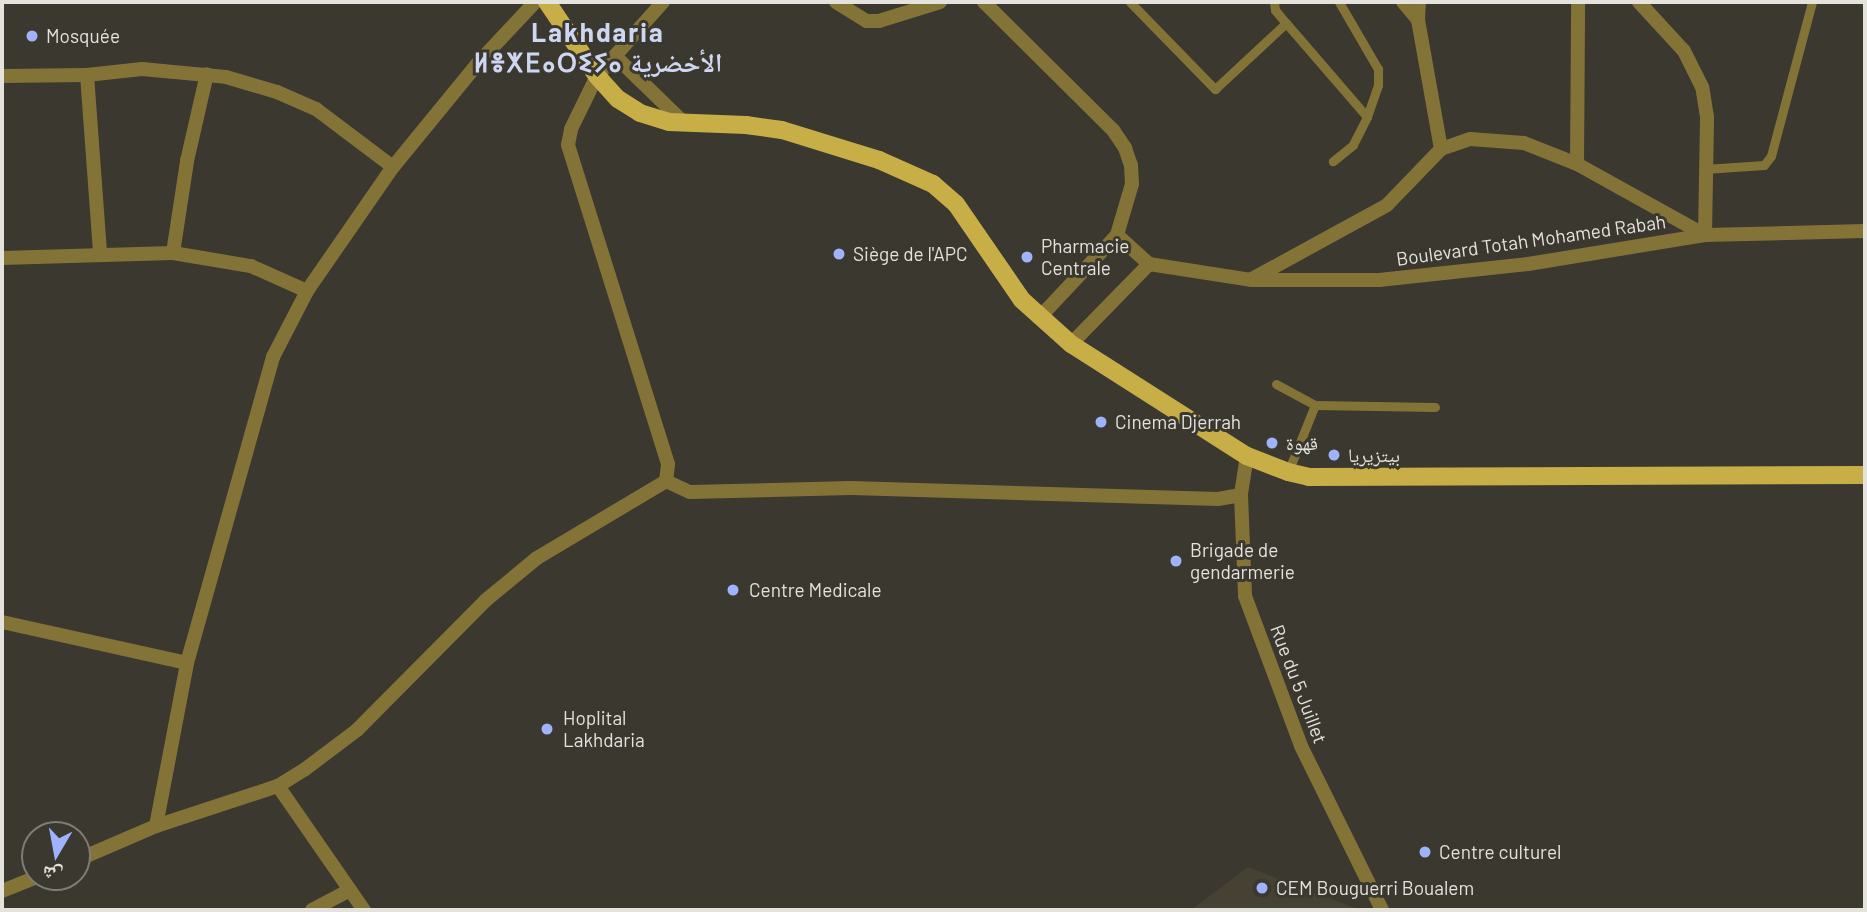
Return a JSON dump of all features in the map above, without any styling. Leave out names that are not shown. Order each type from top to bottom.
[{"type":"main road","points":[[547,2],[597,76],[618,99],[639,113],[683,122],[747,125],[782,130],[879,160],[933,184],[956,204],[1022,300],[1071,344],[1247,456],[1288,472],[1309,477],[1865,475]]},
{"type":"street","points":[[156,826],[187,663],[273,357],[307,291],[393,167],[478,63],[535,2]]},
{"type":"street","points":[[663,2],[597,76],[570,129],[570,158],[668,464],[666,481]]},
{"type":"street","points":[[836,2],[867,21],[879,21],[940,2]]},
{"type":"street","points":[[984,2],[1096,112],[1125,148],[1132,184],[1117,235],[1039,318]]},
{"type":"street","points":[[1403,2],[1418,20]]},
{"type":"street","points":[[1419,2],[1418,20],[1441,149]]},
{"type":"street","points":[[1251,280],[1387,205],[1441,149],[1470,139],[1524,143],[1577,164],[1705,234],[1707,117],[1702,87],[1684,51],[1639,2]]},
{"type":"street","points":[[1577,164],[1578,3]]},
{"type":"street","points":[[615,56],[683,122]]},
{"type":"street","points":[[2,76],[87,75],[142,69],[207,74],[277,92],[316,109],[393,167]]},
{"type":"street","points":[[173,253],[187,161],[207,74]]},
{"type":"street","points":[[87,75],[100,254]]},
{"type":"street","name":"Boulevard Totah Mohamed Rabah","points":[[1149,264],[1251,280],[1379,280],[1528,264],[1705,234],[1865,231]]},
{"type":"street","points":[[1071,344],[1149,264],[1117,235]]},
{"type":"street","points":[[2,258],[173,253],[251,266],[307,291]]},
{"type":"street","name":"Rue du 5 Juillet","points":[[1247,456],[1241,495],[1245,596],[1301,746],[1382,910]]},
{"type":"street","points":[[666,481],[690,492],[851,488],[1218,499],[1241,495]]},
{"type":"street","points":[[91,854],[156,826],[278,786],[358,730],[486,600],[537,558],[666,481]]},
{"type":"street","points":[[2,622],[187,663]]},
{"type":"street","points":[[278,786],[364,910]]},
{"type":"street","points":[[2,891],[21,883]]},
{"type":"street","points":[[312,910],[350,890]]},
{"type":"lane","points":[[1130,2],[1215,89],[1286,23]]},
{"type":"lane","points":[[1274,2],[1275,10],[1367,117]]},
{"type":"lane","points":[[1333,161],[1353,145],[1367,117],[1378,85],[1378,69],[1339,2]]},
{"type":"lane","points":[[1705,169],[1764,165],[1772,156],[1812,2]]},
{"type":"lane","points":[[1276,384],[1315,405],[1435,407]]},
{"type":"lane","points":[[1288,472],[1315,405]]},
{"type":"shaded area","name":"CEM Bouguerri Boualem","points":[[1248,867],[1358,909],[1359,910],[1191,910]]},
{"type":"place","name":"Mosquée","points":[[32,36]]},
{"type":"place","name":"Siège de l'APC","points":[[839,254]]},
{"type":"place","name":"Pharmacie Centrale","points":[[1027,257]]},
{"type":"place","name":"Cinema Djerrah","points":[[1101,422]]},
{"type":"place","name":"قهوة","points":[[1272,443]]},
{"type":"place","name":"بيتزيريا","points":[[1334,455]]},
{"type":"place","name":"Brigade de gendarmerie","points":[[1176,561]]},
{"type":"place","name":"Centre Medicale","points":[[733,590]]},
{"type":"place","name":"Hoplital Lakhdaria","points":[[547,729]]},
{"type":"place","name":"Centre culturel","points":[[1425,852]]},
{"type":"place","name":"CEM Bouguerri Boualem","points":[[1262,888]]},
{"type":"district","name":"Lakhdaria ⵍⴻⵅⴹⴰⵔⵉⵢⴰ الأخضرية","points":[[598,47]]}]
